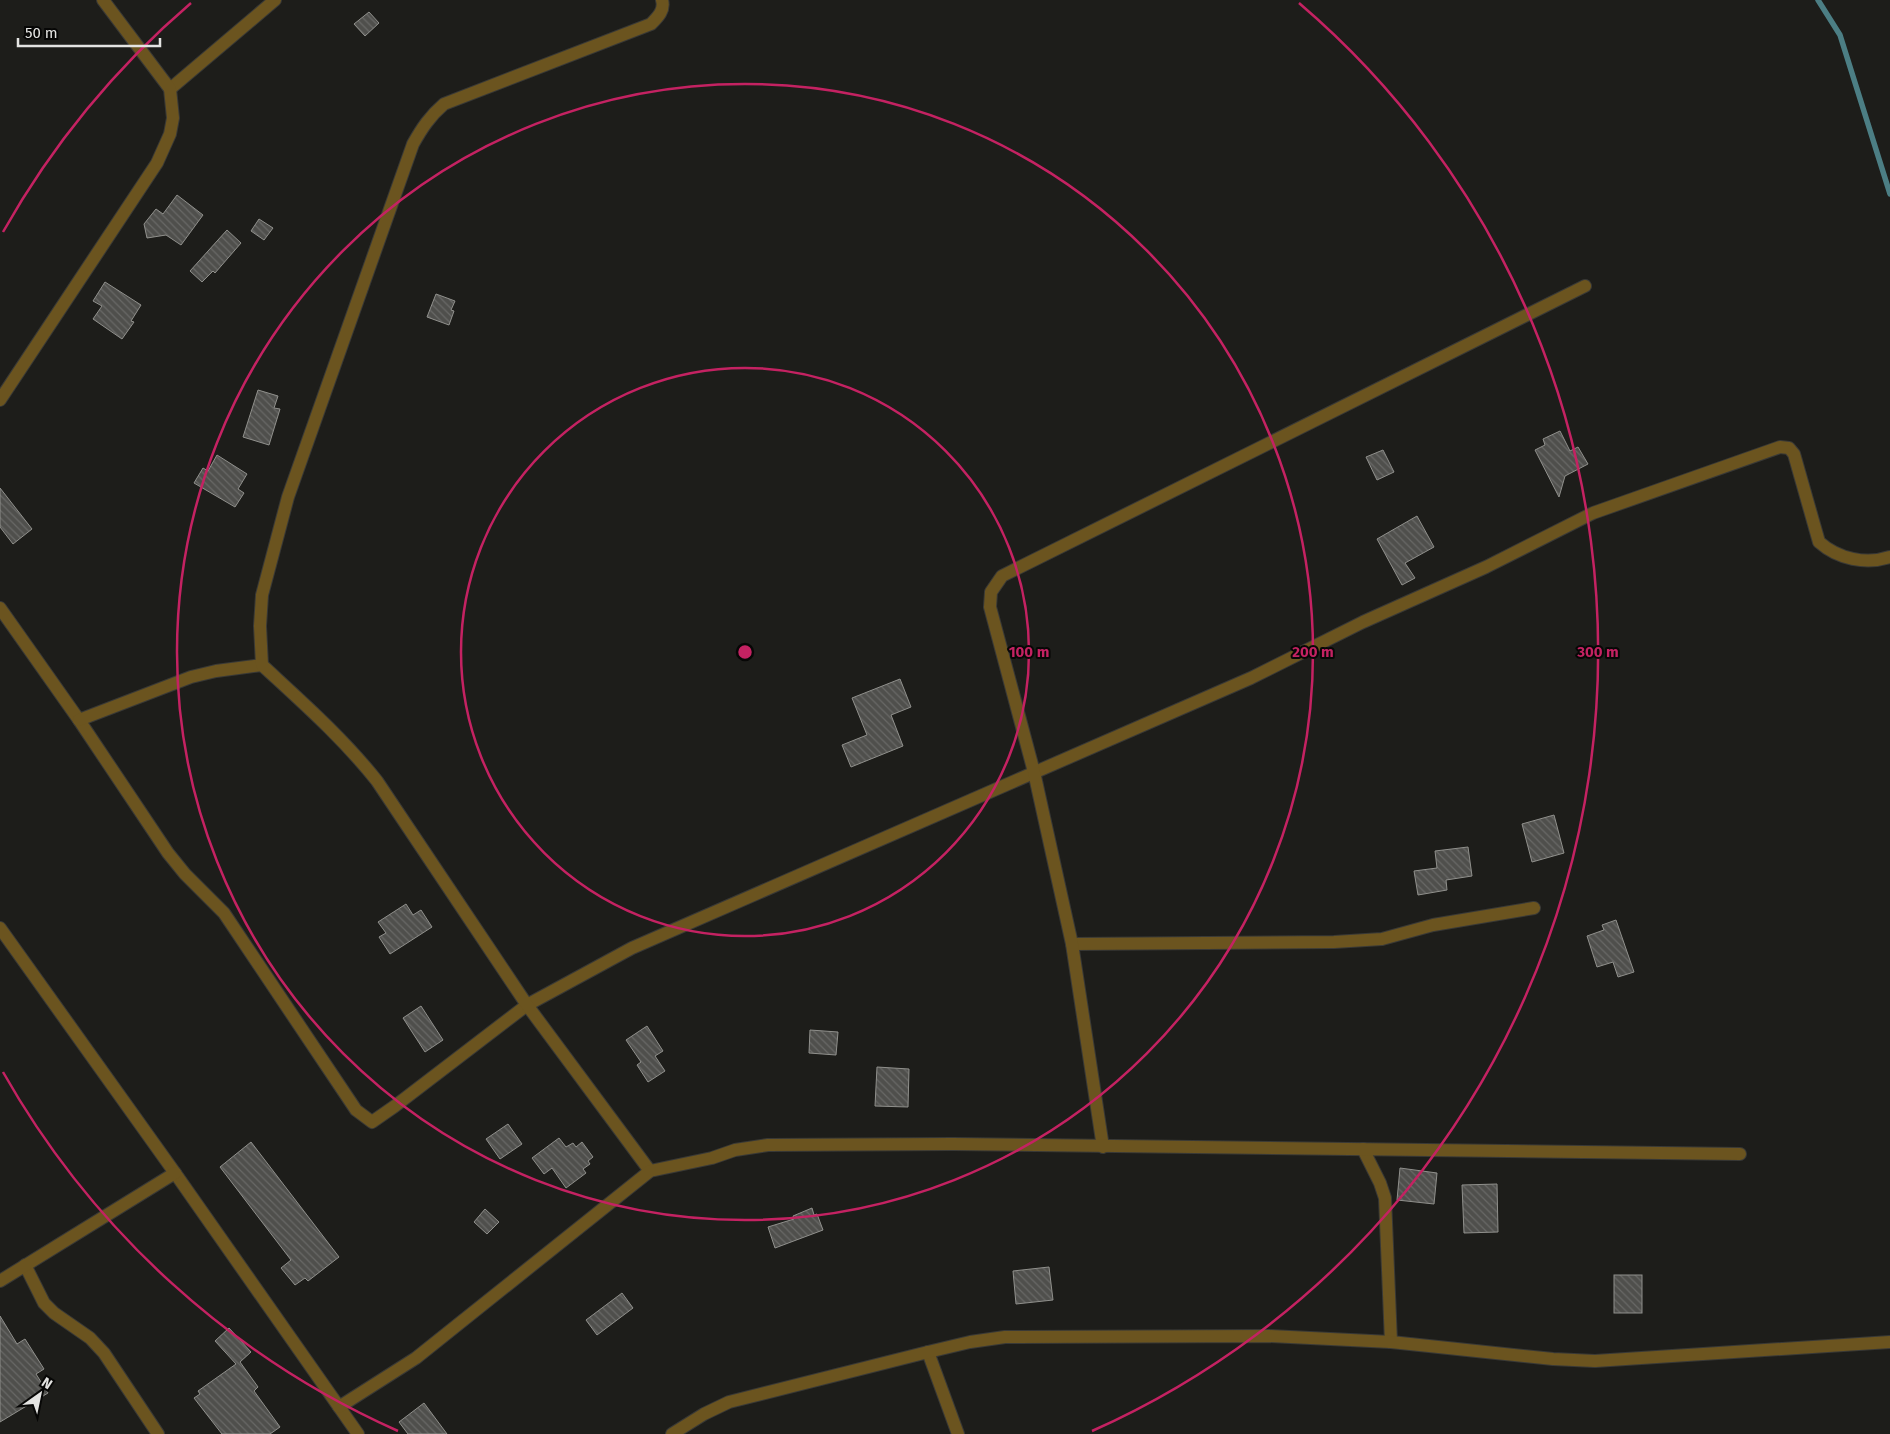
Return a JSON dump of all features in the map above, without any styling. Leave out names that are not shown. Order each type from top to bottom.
[{"type":"street","points":[[0,400],[157,163],[170,134],[173,118],[170,89],[104,0]]},
{"type":"street","points":[[170,89],[275,0]]},
{"type":"street","points":[[650,1171],[528,1005],[367,768],[339,737],[262,665],[260,626],[262,595],[288,497],[413,144],[421,129],[430,116],[444,104],[651,24],[659,16],[663,4],[662,0]]},
{"type":"street","points":[[1103,1147],[1072,944],[1034,772],[990,607],[991,592],[1002,576],[1585,286]]},
{"type":"street","points":[[0,608],[79,720],[168,853],[185,874],[224,913],[356,1110],[372,1122],[528,1005],[632,948],[1251,678],[1363,622],[1486,567],[1593,513],[1780,447],[1789,448],[1794,454],[1819,542],[1826,549],[1858,560],[1870,561],[1890,557]]},
{"type":"street","points":[[79,720],[191,677],[216,671],[262,665]]},
{"type":"street","points":[[1072,944],[1334,942],[1382,939],[1433,925],[1534,908]]},
{"type":"street","points":[[0,928],[358,1434]]},
{"type":"street","points":[[339,1407],[416,1358],[650,1171],[712,1158],[735,1150],[768,1145],[953,1144],[1740,1154]]},
{"type":"street","points":[[1363,1149],[1380,1183],[1385,1198],[1391,1342]]},
{"type":"street","points":[[0,1281],[175,1173]]},
{"type":"street","points":[[25,1265],[44,1303],[54,1313],[90,1338],[104,1353],[158,1434]]},
{"type":"street","points":[[672,1434],[704,1414],[729,1402],[970,1342],[1005,1337],[1269,1336],[1391,1342],[1553,1359],[1595,1361],[1890,1342]]},
{"type":"street","points":[[928,1352],[958,1434]]},
{"type":"building","points":[[369,12],[379,23],[365,36],[354,24]]},
{"type":"building","points":[[177,195],[203,215],[181,245],[166,235],[147,238],[144,224],[156,209],[163,214]]},
{"type":"building","points":[[259,219],[273,228],[264,240],[251,231]]},
{"type":"building","points":[[227,230],[241,243],[215,273],[213,271],[202,282],[190,271]]},
{"type":"building","points":[[105,282],[141,305],[131,321],[134,322],[122,339],[93,319],[102,306],[93,301]]},
{"type":"building","points":[[436,294],[455,301],[451,310],[454,311],[449,325],[427,317]]},
{"type":"building","points":[[258,390],[278,396],[274,408],[280,409],[269,445],[243,437]]},
{"type":"building","points":[[1560,431],[1570,451],[1578,447],[1588,464],[1565,476],[1559,497],[1535,450],[1545,445],[1543,439]]},
{"type":"building","points":[[1383,450],[1394,472],[1377,480],[1366,457]]},
{"type":"building","points":[[217,455],[247,474],[238,489],[244,493],[235,507],[194,483],[203,468],[208,471]]},
{"type":"building","points":[[0,488],[32,529],[13,544],[0,527]]},
{"type":"building","points":[[1417,516],[1434,547],[1405,563],[1415,578],[1402,585],[1377,539]]},
{"type":"building","points":[[900,679],[911,707],[891,715],[903,746],[851,767],[842,745],[867,735],[852,698]]},
{"type":"building","points":[[1554,815],[1564,853],[1532,862],[1522,824]]},
{"type":"building","points":[[1468,847],[1472,876],[1446,880],[1447,890],[1418,895],[1414,871],[1437,868],[1435,851]]},
{"type":"building","points":[[406,904],[413,915],[421,910],[432,927],[390,954],[379,937],[386,933],[378,922]]},
{"type":"building","points":[[1616,920],[1634,972],[1618,977],[1613,962],[1597,967],[1587,936],[1604,930],[1602,925]]},
{"type":"building","points":[[421,1006],[443,1040],[425,1052],[403,1018]]},
{"type":"building","points":[[647,1026],[663,1051],[655,1056],[665,1071],[648,1082],[637,1065],[641,1062],[626,1040]]},
{"type":"building","points":[[810,1030],[838,1032],[836,1055],[809,1053]]},
{"type":"building","points":[[877,1067],[909,1069],[908,1107],[875,1106]]},
{"type":"building","points":[[508,1124],[522,1144],[500,1159],[486,1139]]},
{"type":"building","points":[[559,1138],[566,1147],[573,1143],[576,1147],[582,1142],[593,1157],[588,1161],[590,1164],[583,1169],[586,1173],[566,1188],[552,1168],[544,1174],[532,1158]]},
{"type":"building","points":[[251,1142],[339,1257],[308,1281],[305,1278],[295,1285],[281,1268],[291,1260],[220,1167]]},
{"type":"building","points":[[1400,1168],[1437,1173],[1434,1204],[1397,1200]]},
{"type":"building","points":[[1497,1184],[1498,1232],[1464,1233],[1462,1185]]},
{"type":"building","points":[[812,1208],[814,1215],[817,1214],[823,1230],[775,1248],[768,1227],[794,1219],[793,1216]]},
{"type":"building","points":[[485,1209],[499,1222],[487,1234],[474,1222]]},
{"type":"building","points":[[1049,1267],[1053,1300],[1016,1304],[1013,1271]]},
{"type":"building","points":[[1614,1275],[1642,1275],[1642,1313],[1614,1313]]},
{"type":"building","points":[[622,1293],[633,1308],[597,1335],[586,1320]]},
{"type":"building","points":[[0,1316],[17,1344],[25,1339],[44,1369],[36,1374],[48,1393],[0,1422]]},
{"type":"building","points":[[229,1328],[251,1352],[240,1362],[258,1387],[254,1391],[280,1427],[270,1434],[222,1434],[194,1398],[200,1394],[198,1391],[236,1364],[215,1341]]},
{"type":"building","points":[[424,1403],[447,1434],[408,1434],[399,1422]]},
{"type":"waterway","points":[[1818,0],[1840,35],[1890,194]]}]
